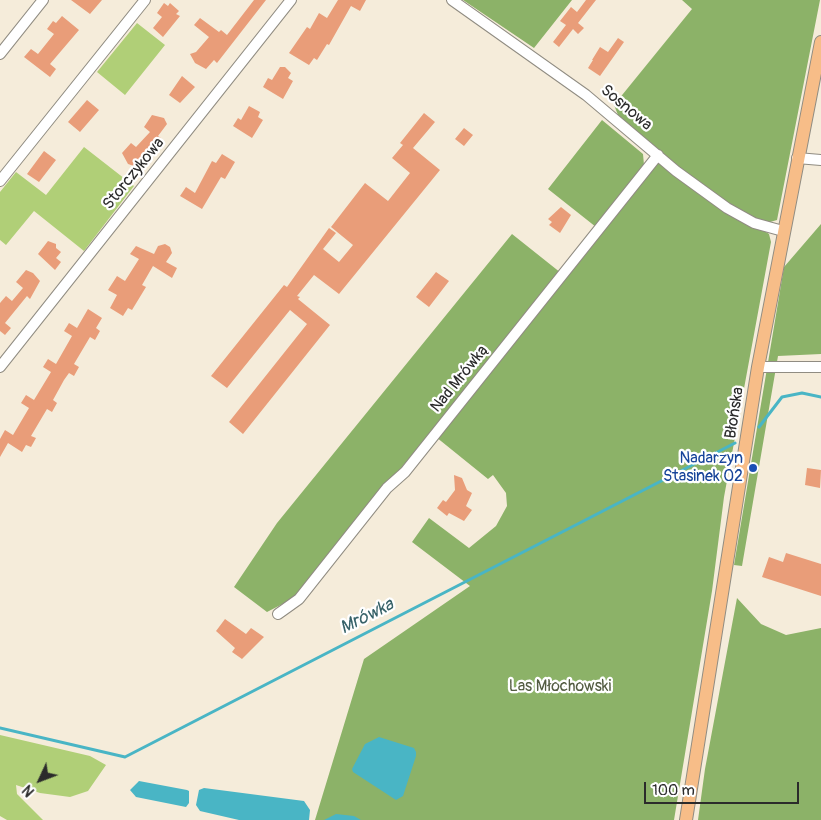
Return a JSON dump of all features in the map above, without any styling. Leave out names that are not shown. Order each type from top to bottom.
[{"type":"main road","name":"Błońska","points":[[686,820],[758,368],[797,158],[821,42]]},
{"type":"street","points":[[0,54],[43,0]]},
{"type":"street","points":[[0,181],[145,0]]},
{"type":"street","name":"Storczykowa","points":[[0,367],[292,0]]},
{"type":"street","name":"Sosnowa","points":[[452,0],[586,95],[658,155],[740,216],[783,231]]},
{"type":"street","name":"Nad Mrówką","points":[[278,614],[299,599],[387,488],[405,472],[658,155]]},
{"type":"street","points":[[797,158],[821,160]]},
{"type":"street","points":[[758,368],[821,367]]},
{"type":"green space","points":[[463,0],[572,0],[534,48]]},
{"type":"green space","points":[[682,0],[820,0],[777,220],[770,222],[761,221],[736,208],[679,168],[618,115],[614,105],[692,9]]},
{"type":"green space","points":[[137,23],[165,45],[125,95],[97,72]]},
{"type":"green space","points":[[602,120],[643,154],[644,165],[596,227],[548,189]]},
{"type":"green space","points":[[84,147],[134,186],[84,251],[34,211],[6,245],[0,240],[0,192],[16,172],[46,195]]},
{"type":"green space","name":"Las Młochowski","points":[[659,162],[769,234],[771,242],[724,497],[712,591],[674,820],[315,820],[364,659],[470,586],[412,542],[429,518],[469,548],[496,526],[507,506],[506,493],[493,475],[488,479],[436,437]]},
{"type":"green space","points":[[821,224],[821,354],[778,356],[742,566],[734,565],[784,267]]},
{"type":"green space","points":[[512,234],[561,273],[432,434],[365,507],[296,597],[267,612],[234,587],[277,523]]},
{"type":"green space","points":[[737,598],[761,624],[786,635],[821,628],[821,820],[698,820],[705,769]]},
{"type":"green space","points":[[0,735],[90,756],[106,765],[88,791],[70,797],[40,793],[16,785],[17,794],[43,820],[7,820],[0,816]]},
{"type":"water","points":[[379,737],[414,748],[416,752],[403,796],[396,800],[353,772],[352,769],[365,744]]},
{"type":"water","points":[[139,781],[187,790],[189,791],[189,803],[186,807],[136,797],[130,790]]},
{"type":"water","points":[[204,788],[304,801],[310,810],[309,820],[239,820],[200,811],[196,805],[199,790]]},
{"type":"water","points":[[336,814],[354,816],[361,820],[324,820]]},
{"type":"building","points":[[71,0],[102,0],[90,14]]},
{"type":"building","points":[[254,0],[266,0],[217,63],[214,60],[206,69],[195,63],[190,54],[196,52],[209,37],[194,25],[200,18],[219,32],[221,30],[227,35]]},
{"type":"building","points":[[338,0],[366,0],[360,11],[351,6],[329,45],[327,44],[317,60],[314,58],[309,65],[289,53],[307,27],[310,29],[319,13],[327,18]]},
{"type":"building","points":[[586,0],[596,0],[578,23],[584,28],[578,34],[573,29],[559,47],[553,42],[566,25],[560,21],[571,7],[577,12]]},
{"type":"building","points":[[164,3],[168,6],[170,3],[179,11],[176,14],[180,16],[163,37],[153,28],[162,17],[157,13]]},
{"type":"building","points":[[62,16],[79,30],[50,64],[56,69],[50,77],[24,57],[31,49],[38,54],[54,34],[47,29],[53,21],[56,23]]},
{"type":"building","points":[[618,38],[624,42],[600,76],[588,68],[600,47],[608,52]]},
{"type":"building","points":[[280,67],[285,67],[291,73],[288,78],[293,81],[283,99],[263,87],[268,78],[272,80]]},
{"type":"building","points":[[182,76],[195,87],[180,103],[169,95]]},
{"type":"building","points":[[87,100],[99,110],[80,132],[68,122]]},
{"type":"building","points":[[249,106],[260,112],[258,117],[263,120],[252,138],[233,126],[238,118],[241,120]]},
{"type":"building","points":[[424,113],[435,122],[413,148],[440,170],[339,294],[314,275],[297,296],[300,297],[298,299],[330,325],[243,434],[229,422],[307,324],[290,310],[227,388],[211,376],[284,285],[287,287],[329,228],[336,233],[323,249],[339,262],[353,245],[331,227],[365,183],[388,201],[410,173],[392,158],[403,145],[400,143]]},
{"type":"building","points":[[152,115],[164,118],[167,124],[158,136],[161,138],[147,156],[144,154],[134,166],[128,164],[122,153],[131,143],[136,147],[150,132],[144,127]]},
{"type":"building","points":[[464,128],[473,135],[464,146],[455,139]]},
{"type":"building","points":[[44,151],[56,160],[39,182],[27,174]]},
{"type":"building","points":[[222,154],[235,162],[225,179],[221,177],[202,209],[180,196],[186,187],[195,193],[212,161],[216,163]]},
{"type":"building","points":[[561,207],[571,215],[560,233],[549,225],[552,222],[548,219]]},
{"type":"building","points":[[48,241],[56,244],[56,248],[61,252],[56,258],[61,262],[55,270],[38,254]]},
{"type":"building","points":[[165,244],[170,247],[172,253],[166,262],[177,268],[172,278],[153,266],[142,285],[146,287],[132,310],[128,308],[123,316],[110,308],[117,295],[108,290],[117,276],[125,281],[139,259],[130,254],[136,246],[154,254],[158,246]]},
{"type":"building","points":[[26,270],[33,273],[40,281],[30,299],[27,296],[5,323],[11,328],[5,335],[0,331],[0,303],[6,296],[12,301],[23,288],[16,282]]},
{"type":"building","points":[[436,272],[449,281],[429,307],[416,297]]},
{"type":"building","points":[[88,309],[102,318],[96,328],[100,331],[95,340],[90,337],[74,364],[79,367],[74,376],[69,373],[64,380],[53,400],[57,403],[52,412],[47,409],[31,436],[36,438],[31,447],[26,445],[22,452],[8,443],[0,457],[0,439],[5,430],[13,435],[29,408],[21,403],[26,395],[34,400],[51,372],[43,367],[48,359],[56,364],[72,336],[64,331],[69,323],[77,328]]},
{"type":"building","points":[[807,468],[821,470],[820,488],[805,485]]},
{"type":"building","points":[[454,475],[462,478],[467,490],[472,493],[466,506],[472,510],[464,521],[449,513],[447,516],[437,508],[443,500],[446,502],[455,490]]},
{"type":"building","points":[[786,553],[821,564],[821,596],[762,577],[769,557],[783,562]]},
{"type":"building","points":[[225,619],[246,634],[251,628],[264,637],[242,659],[232,652],[235,648],[216,631]]},
{"type":"waterway","name":"Mrówka","points":[[759,427],[782,397],[802,393],[821,397]]},
{"type":"waterway","name":"Mrówka","points":[[0,728],[125,757],[735,443]]},
{"type":"place","name":"Nadarzyn Stasinek 02","points":[[753,468]]}]
